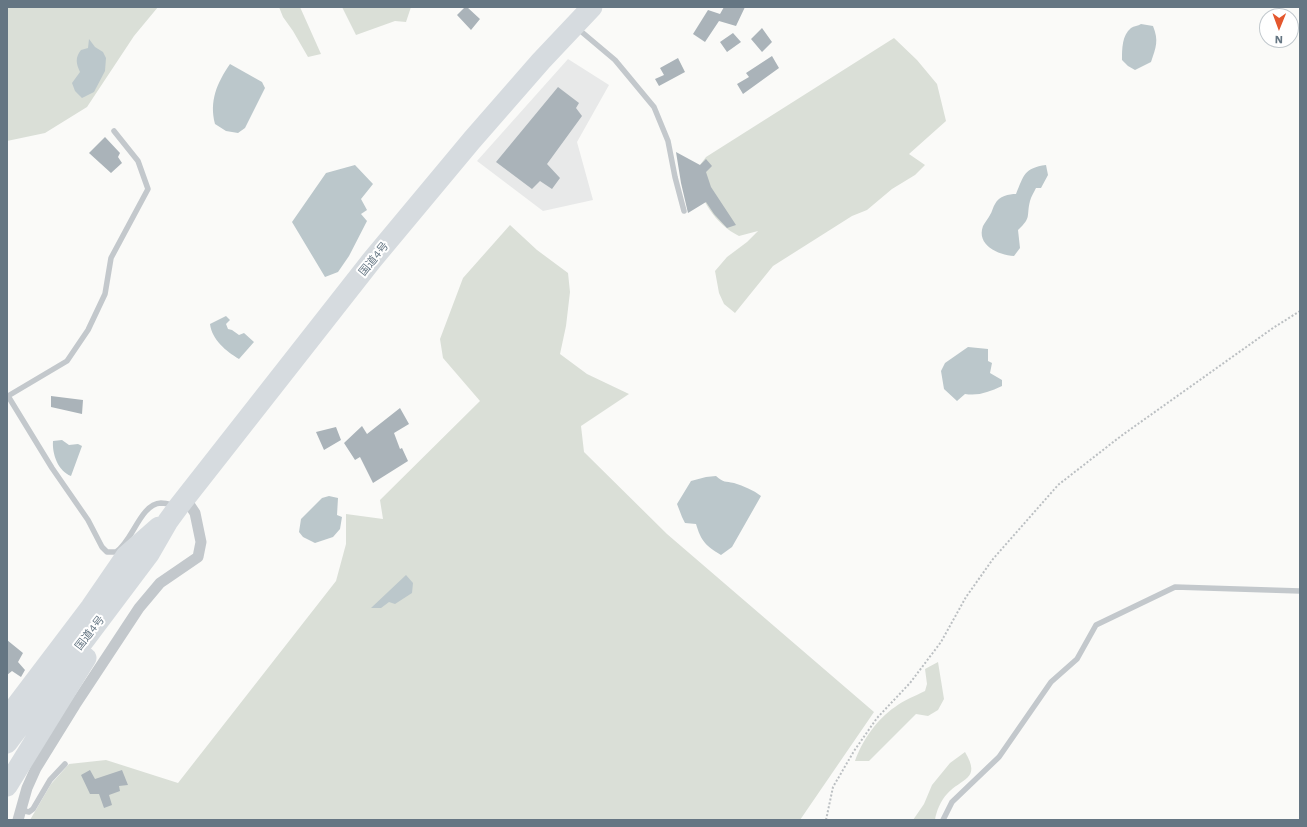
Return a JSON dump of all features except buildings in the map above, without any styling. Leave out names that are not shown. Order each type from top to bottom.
[{"type":"highway","name":"国道4号","points":[[7,743],[150,554],[177,508],[372,260],[472,140],[541,61],[592,7]]},
{"type":"highway","name":"国道4号","points":[[7,718],[91,607],[126,556],[177,508]]},
{"type":"highway","points":[[7,786],[108,623],[123,591]]},
{"type":"street","points":[[19,815],[27,788],[36,768],[75,705],[140,608],[160,583],[198,557],[201,542],[195,513],[177,508]]},
{"type":"lane","points":[[575,26],[616,60],[654,106],[668,141],[684,211]]},
{"type":"lane","points":[[114,131],[138,161],[148,189],[111,258],[105,294],[88,330],[67,360],[8,396],[52,468],[88,520],[102,547],[107,552],[116,552],[125,544],[145,510],[160,503],[177,508]]},
{"type":"lane","points":[[943,820],[952,802],[999,757],[1051,682],[1078,658],[1096,625],[1175,587],[1300,591]]},
{"type":"lane","points":[[19,815],[33,809],[50,780],[65,764]]},
{"type":"path","points":[[826,820],[834,786],[854,751],[876,718],[910,683],[941,642],[966,597],[993,559],[1058,485],[1127,431],[1260,337],[1300,311]]},
{"type":"shaded area","points":[[7,7],[158,7],[134,36],[87,107],[45,133],[7,141]]},
{"type":"shaded area","points":[[279,7],[300,7],[321,54],[308,57],[283,17]]},
{"type":"shaded area","points":[[342,7],[411,7],[406,22],[395,21],[356,35]]},
{"type":"shaded area","points":[[1141,24],[1153,26],[1156,36],[1156,44],[1151,62],[1135,70],[1122,60],[1122,47],[1124,38],[1128,31],[1132,27]]},
{"type":"shaded area","points":[[894,38],[917,60],[937,84],[946,121],[909,154],[925,165],[915,175],[892,189],[867,210],[852,216],[773,266],[735,313],[724,304],[719,293],[715,271],[727,257],[747,242],[758,231],[739,236],[723,225],[710,210],[700,192],[694,173],[706,157]]},
{"type":"shaded area","points":[[89,39],[95,47],[103,52],[106,58],[105,71],[94,92],[82,98],[75,91],[72,83],[80,72],[77,58],[81,50],[88,48]]},
{"type":"shaded area","points":[[568,59],[609,85],[577,142],[593,200],[543,211],[477,161]]},
{"type":"shaded area","points":[[230,64],[262,82],[265,88],[245,128],[238,133],[226,131],[215,124],[213,116],[215,92],[221,78]]},
{"type":"shaded area","points":[[355,165],[373,184],[361,199],[367,210],[361,214],[367,221],[349,256],[338,272],[325,277],[292,222],[326,173]]},
{"type":"shaded area","points":[[1046,165],[1048,175],[1041,188],[1036,188],[1030,201],[1028,217],[1018,230],[1020,248],[1014,256],[1001,254],[990,248],[983,239],[982,233],[983,226],[991,214],[994,205],[1004,196],[1016,194],[1023,177],[1029,170]]},
{"type":"shaded area","points":[[510,225],[537,250],[568,273],[570,292],[566,326],[560,354],[587,374],[629,394],[581,426],[584,452],[667,534],[874,712],[800,820],[30,820],[51,784],[69,764],[106,760],[178,783],[336,581],[346,544],[346,514],[383,519],[380,500],[480,401],[443,358],[440,339],[463,278]]},
{"type":"shaded area","points":[[226,316],[230,320],[226,324],[228,329],[239,335],[244,333],[254,342],[239,359],[220,344],[211,330],[210,324]]},
{"type":"shaded area","points":[[968,347],[988,349],[988,361],[992,363],[990,373],[1002,380],[1002,386],[984,393],[965,394],[957,401],[944,389],[941,371],[945,363]]},
{"type":"shaded area","points":[[62,440],[69,445],[78,444],[82,446],[71,476],[66,474],[59,466],[55,456],[53,441]]},
{"type":"shaded area","points":[[716,476],[723,481],[745,487],[761,496],[732,547],[721,555],[711,549],[705,542],[700,535],[696,524],[685,523],[677,504],[691,481]]},
{"type":"shaded area","points":[[329,496],[338,498],[337,515],[342,517],[340,529],[333,537],[315,543],[303,537],[299,532],[301,519],[322,498]]},
{"type":"shaded area","points":[[406,575],[413,583],[412,593],[395,604],[389,602],[381,608],[371,608]]},
{"type":"shaded area","points":[[938,662],[944,699],[938,710],[928,716],[916,714],[869,761],[855,761],[866,738],[876,724],[888,712],[902,702],[925,691],[927,684],[925,669]]},
{"type":"shaded area","points":[[965,752],[970,761],[971,768],[968,778],[952,789],[945,797],[939,806],[935,820],[913,820],[924,804],[932,785],[950,763]]}]
